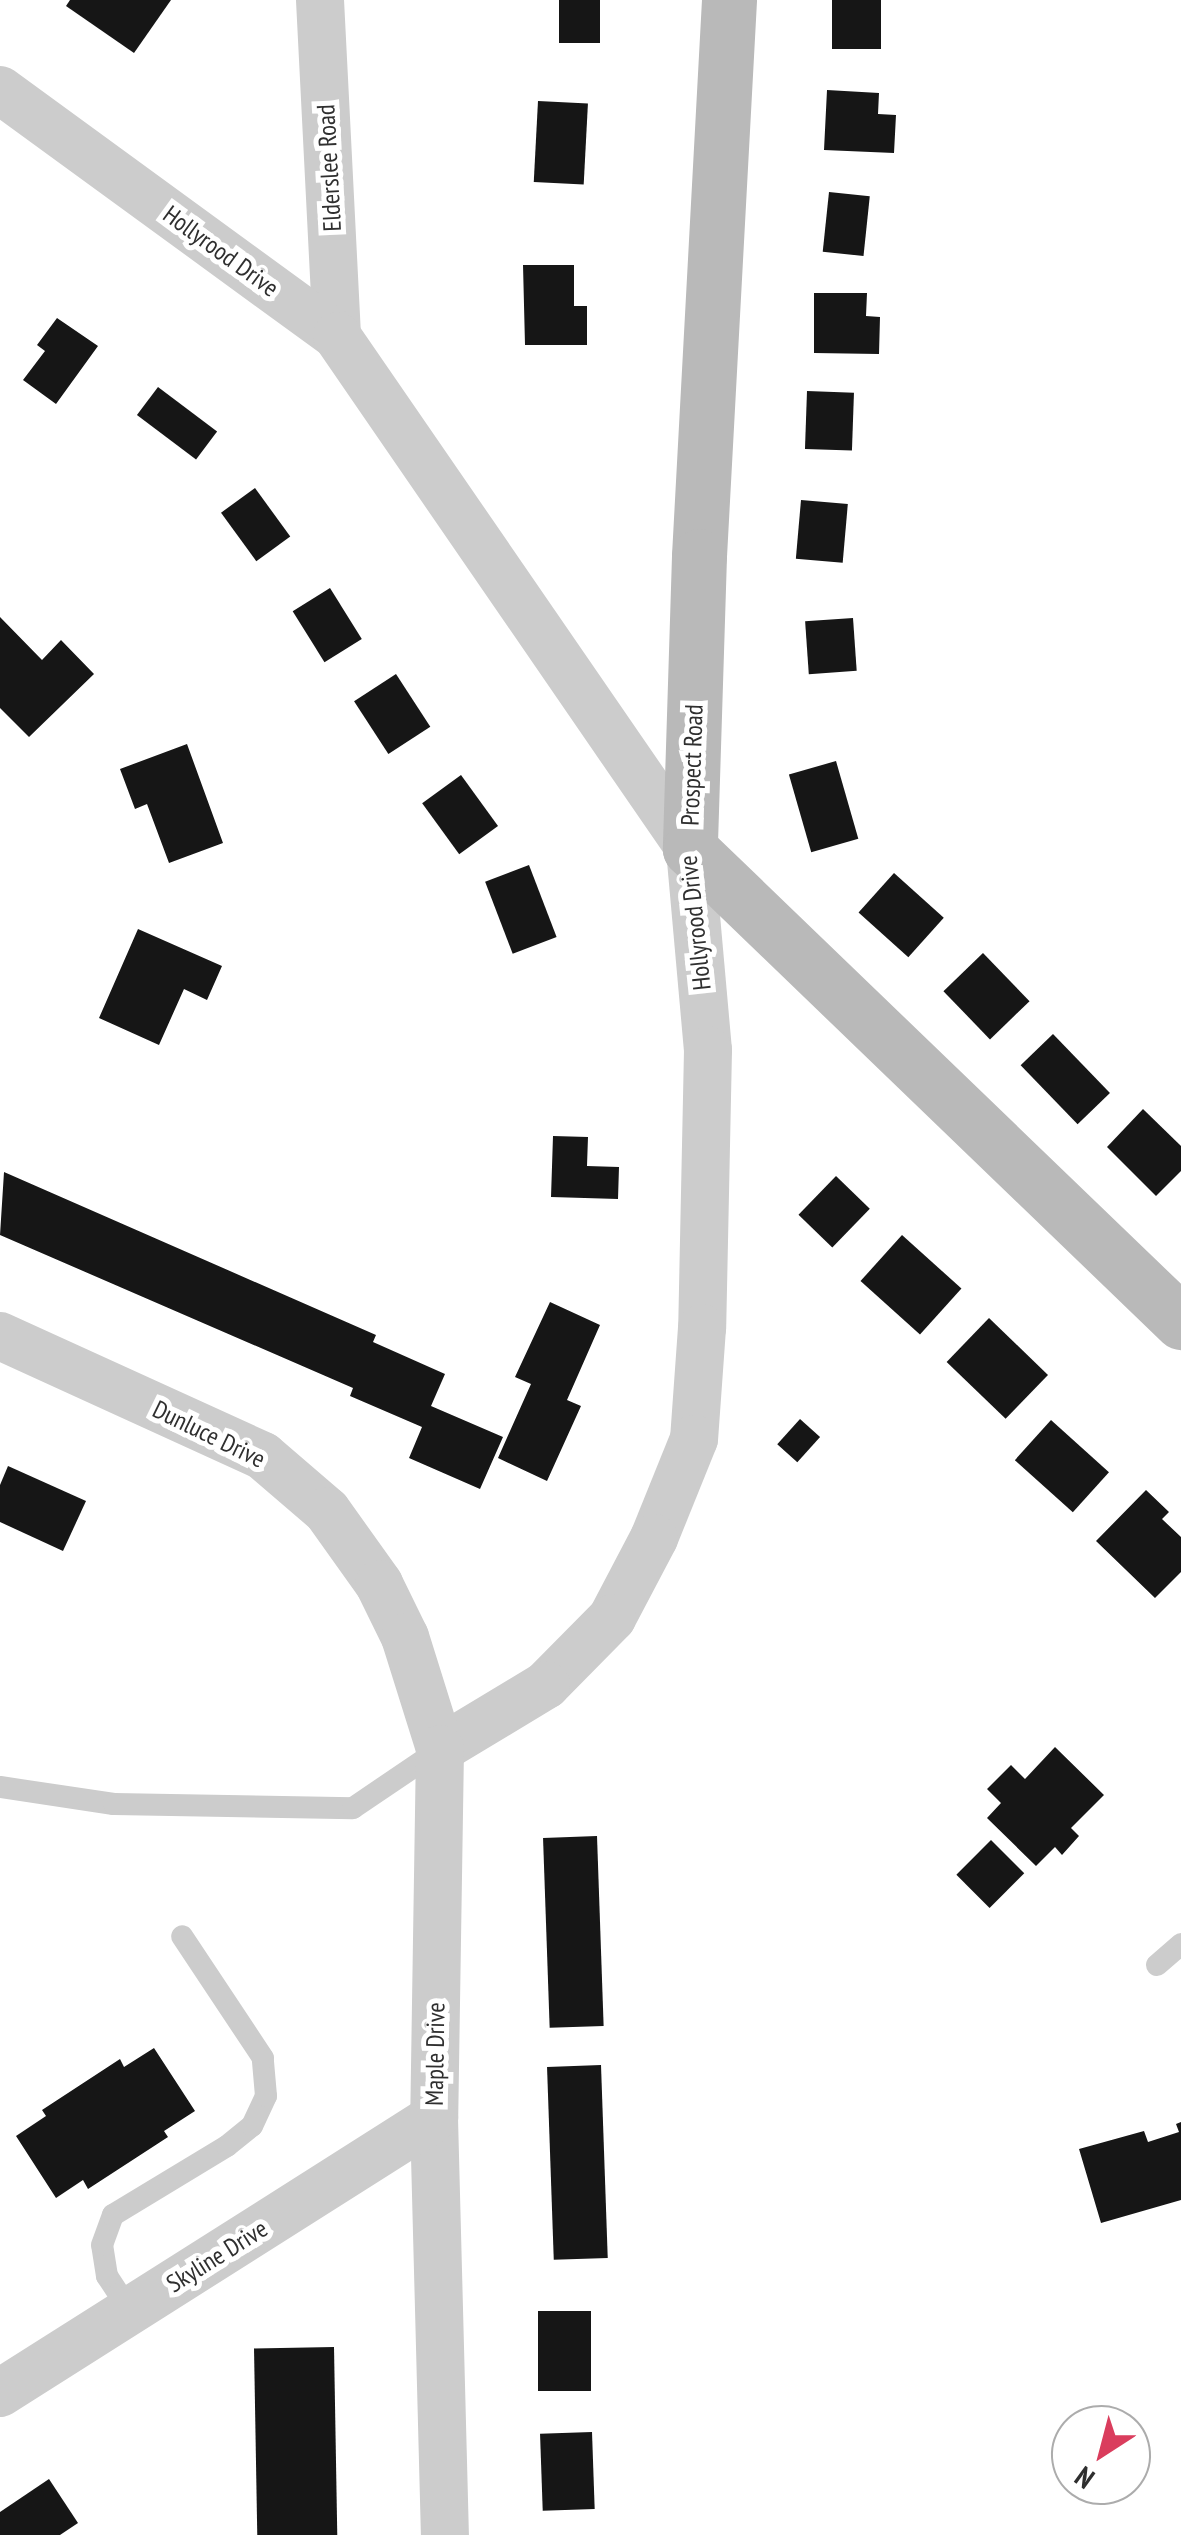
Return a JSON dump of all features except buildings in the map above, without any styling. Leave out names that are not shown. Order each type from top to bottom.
[{"type":"street","name":"Elderslee Road","points":[[320,0],[337,336]]},
{"type":"street","name":"Prospect Road","points":[[728,0],[699,556],[690,849],[1181,1322]]},
{"type":"street","name":"Hollyrood Drive","points":[[0,90],[337,336],[690,849],[708,1050],[702,1328],[694,1439],[654,1538],[612,1618],[546,1685],[440,1749]]},
{"type":"street","name":"Dunluce Drive","points":[[0,1336],[263,1456],[327,1511],[378,1584]]},
{"type":"street","name":"Maple Drive","points":[[378,1584],[405,1637],[440,1749],[434,2118],[445,2535]]},
{"type":"street","name":"Skyline Drive","points":[[0,2393],[434,2118]]},
{"type":"lane","points":[[0,1787],[114,1804],[352,1808],[440,1749]]},
{"type":"lane","points":[[130,2311],[107,2276],[102,2245],[113,2215],[228,2146],[252,2126],[266,2096],[263,2058],[182,1936]]},
{"type":"lane","points":[[1157,1965],[1181,1944]]}]
